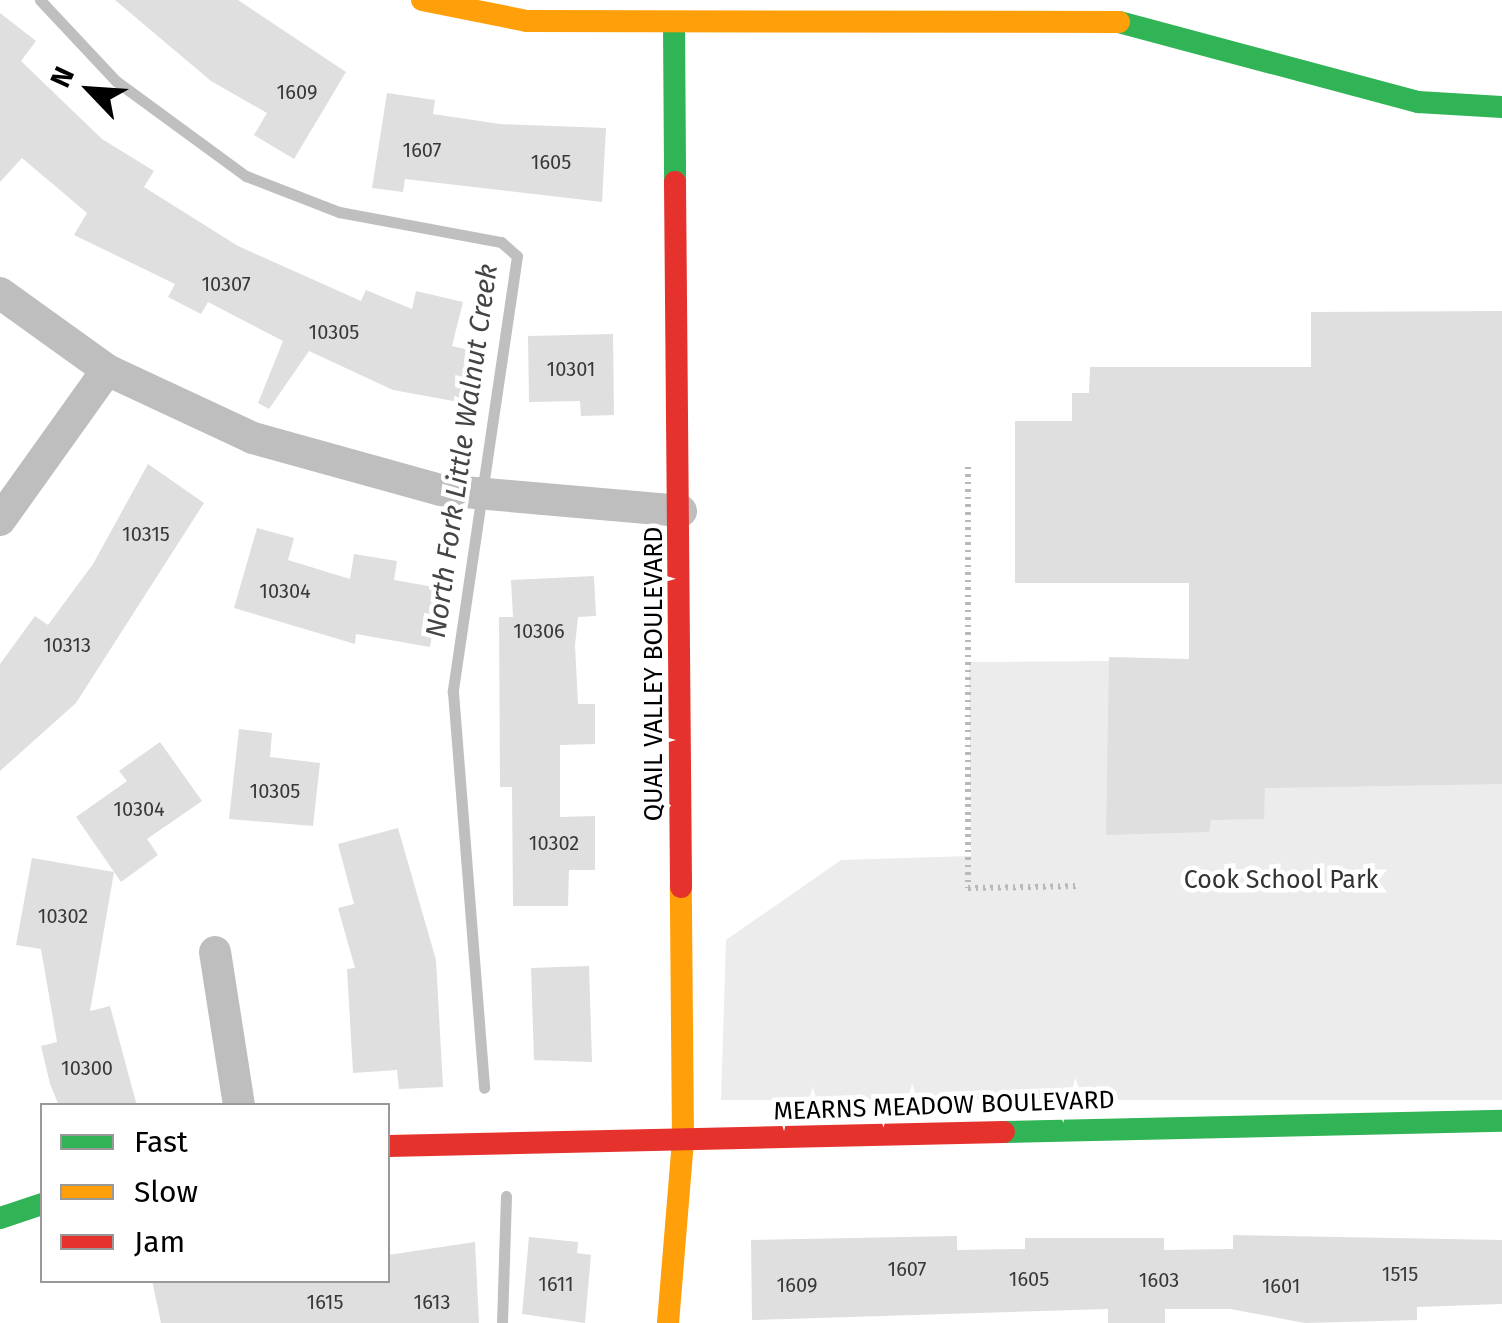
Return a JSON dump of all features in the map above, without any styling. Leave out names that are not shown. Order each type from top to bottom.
[{"type":"street","points":[[422,0],[527,21],[674,24],[1111,9],[1418,102],[1502,107]]},
{"type":"street","name":"QUAIL VALLEY BOULEVARD","points":[[668,1323],[683,1140],[681,511],[674,24]]},
{"type":"street","points":[[0,293],[107,370],[252,438],[467,494],[681,511]]},
{"type":"street","points":[[0,520],[107,370]]},
{"type":"street","points":[[215,952],[239,1103]]},
{"type":"street","name":"MEARNS MEADOW BOULEVARD","points":[[390,1146],[1502,1121]]},
{"type":"street","points":[[0,1218],[40,1205]]},
{"type":"path","points":[[968,466],[968,888],[1080,886]]},
{"type":"green space","name":"Cook School Park","points":[[1502,658],[1502,1100],[721,1100],[726,940],[841,860],[971,856],[969,662]]},
{"type":"building","points":[[115,0],[238,0],[346,72],[294,159],[254,135],[267,113],[211,81]]},
{"type":"building","points":[[0,13],[36,41],[21,61],[102,139],[154,171],[144,187],[238,246],[361,301],[366,290],[412,309],[416,291],[463,302],[452,346],[482,353],[470,404],[393,390],[309,351],[269,409],[258,403],[283,341],[208,302],[201,314],[168,297],[175,284],[74,235],[87,213],[22,158],[0,182]]},
{"type":"building","points":[[387,93],[435,100],[433,114],[500,124],[606,128],[602,202],[405,179],[403,192],[372,188]]},
{"type":"building","points":[[1502,311],[1502,784],[1265,788],[1264,819],[1211,820],[1209,832],[1106,835],[1109,657],[1189,659],[1189,583],[1015,583],[1015,421],[1072,421],[1072,393],[1089,393],[1090,367],[1311,367],[1311,312]]},
{"type":"building","points":[[613,334],[614,415],[581,416],[580,401],[529,402],[528,336]]},
{"type":"building","points":[[148,464],[204,503],[76,703],[0,771],[0,664],[35,616],[48,625],[93,564]]},
{"type":"building","points":[[257,528],[294,538],[288,560],[350,579],[354,554],[397,561],[394,580],[440,588],[430,647],[356,634],[355,644],[234,608]]},
{"type":"building","points":[[594,576],[596,616],[578,617],[575,645],[578,704],[595,704],[595,744],[560,745],[560,817],[595,816],[595,870],[569,870],[568,906],[513,906],[512,787],[500,787],[499,617],[513,617],[511,580]]},
{"type":"building","points":[[239,729],[272,733],[270,757],[320,763],[313,826],[229,819]]},
{"type":"building","points":[[160,742],[202,801],[147,839],[158,855],[121,882],[76,817],[127,781],[119,771]]},
{"type":"building","points":[[398,828],[436,960],[443,1087],[399,1089],[397,1070],[353,1073],[347,969],[355,968],[338,908],[354,904],[338,844]]},
{"type":"building","points":[[32,858],[114,872],[90,1011],[110,1006],[136,1103],[58,1103],[41,1046],[57,1042],[41,949],[16,945]]},
{"type":"building","points":[[589,966],[592,1062],[534,1060],[531,968]]},
{"type":"building","points":[[1233,1235],[1502,1240],[1502,1304],[1417,1307],[1417,1320],[1305,1323],[1230,1309],[1165,1309],[1165,1323],[1108,1323],[1108,1309],[752,1320],[751,1240],[957,1236],[957,1250],[1025,1249],[1025,1238],[1164,1238],[1164,1250],[1233,1249]]},
{"type":"building","points":[[529,1237],[578,1242],[577,1253],[591,1255],[585,1323],[522,1314]]},
{"type":"building","points":[[475,1242],[479,1323],[161,1323],[153,1283],[390,1283],[390,1255]]},
{"type":"waterway","name":"North Fork Little Walnut Creek","points":[[40,0],[116,81],[246,176],[339,212],[501,242],[517,256],[453,692],[484,1088]]},
{"type":"waterway","name":"North Fork Little Walnut Creek","points":[[502,1323],[506,1196]]},
{"type":"traffic: fast","points":[[1119,22],[1418,102],[1502,107]]},
{"type":"traffic: fast","points":[[674,24],[675,182]]},
{"type":"traffic: fast","points":[[1004,1132],[1502,1121]]},
{"type":"traffic: fast","points":[[0,1218],[40,1205]]},
{"type":"traffic: slow","points":[[422,0],[527,21],[1119,22]]},
{"type":"traffic: slow","points":[[668,1323],[683,1141],[681,887]]},
{"type":"traffic: jam","points":[[675,182],[681,887]]},
{"type":"traffic: jam","points":[[390,1146],[1004,1132]]}]
